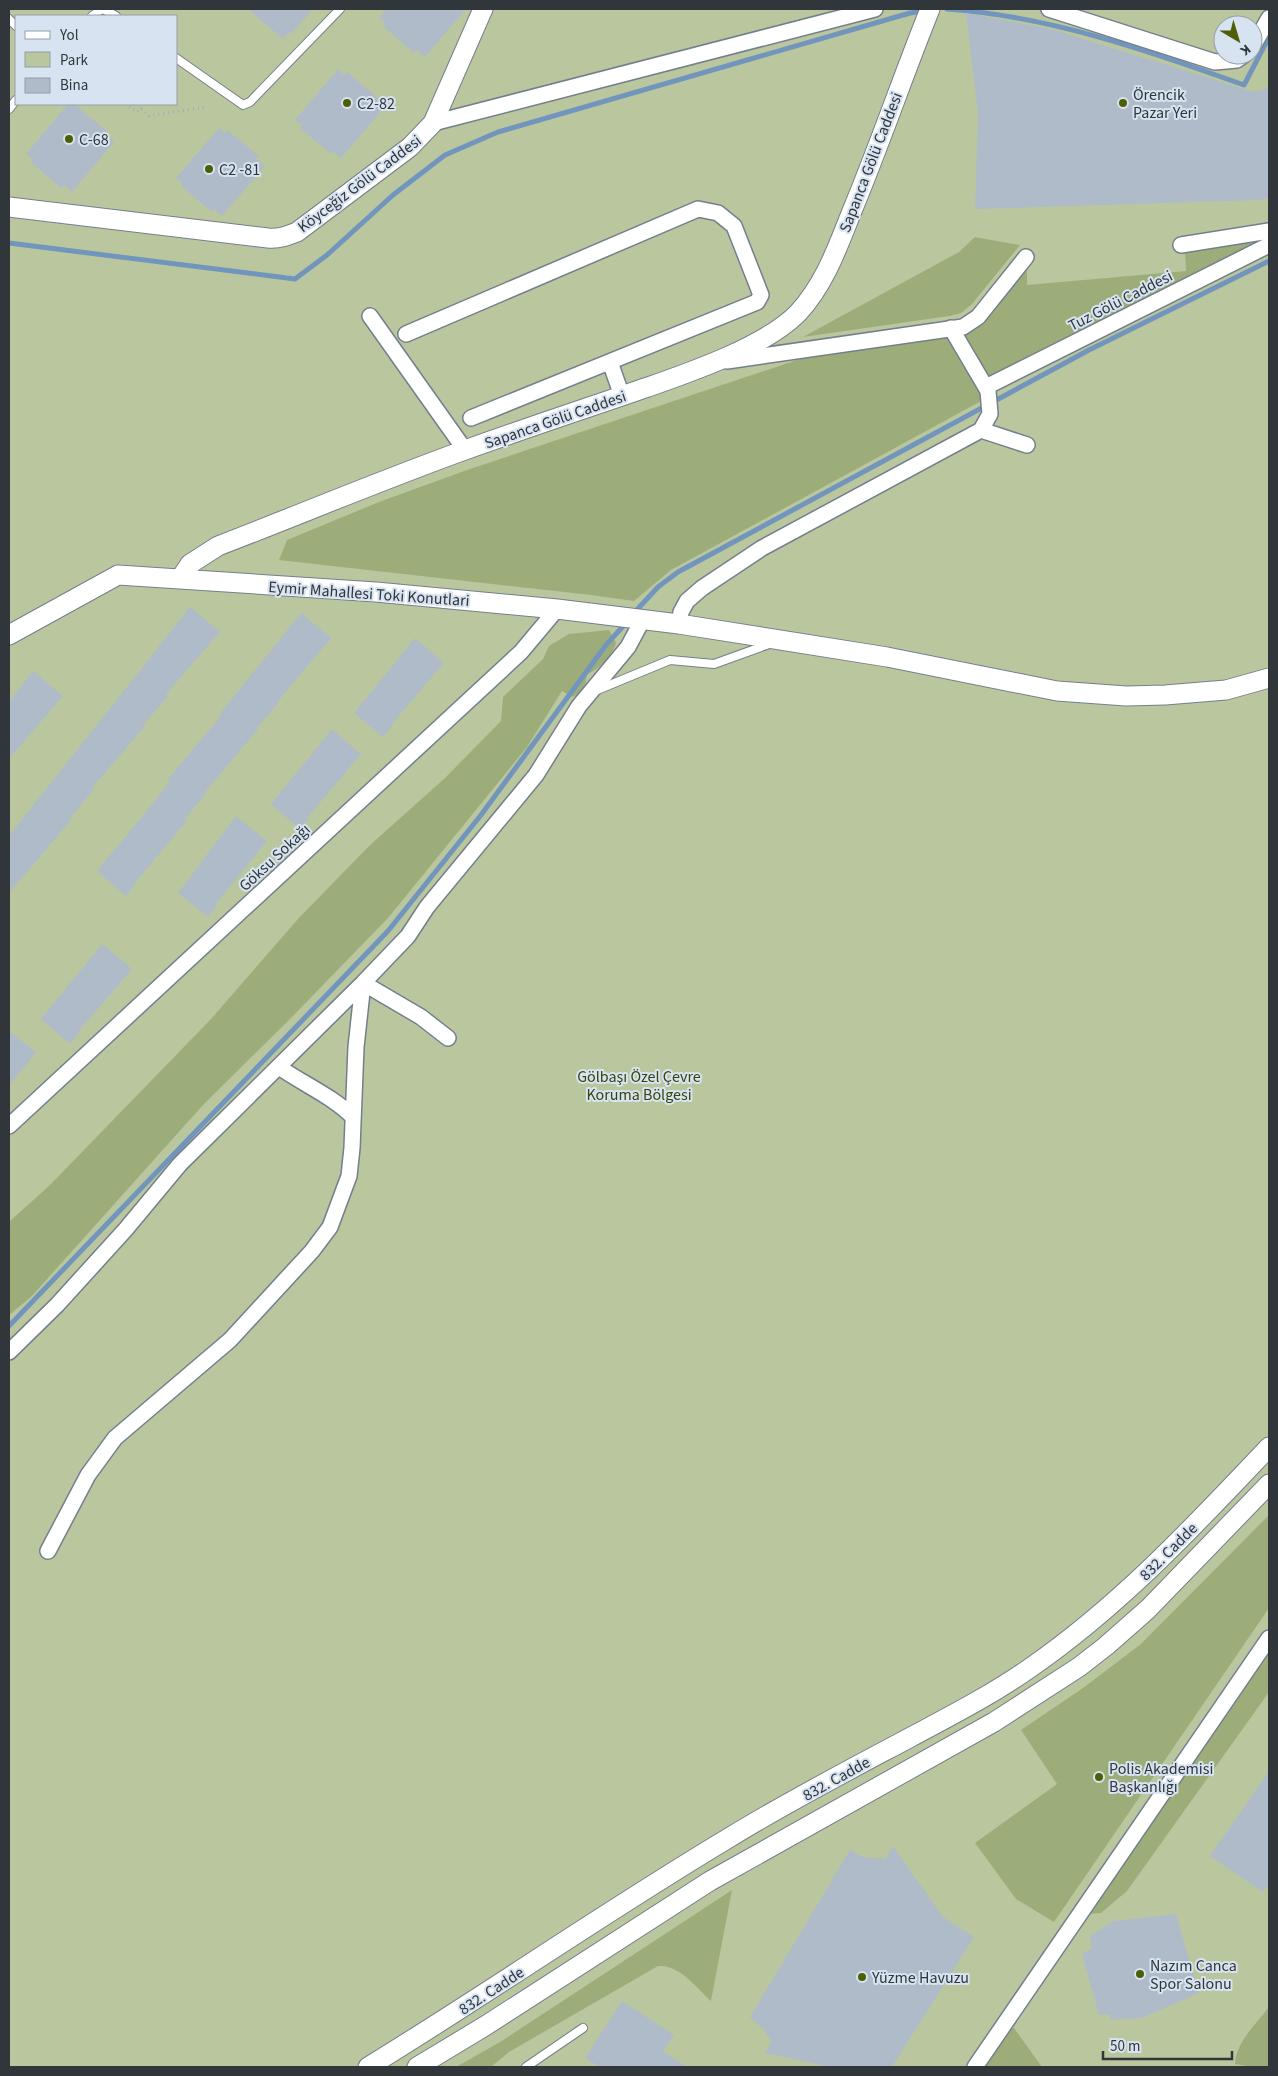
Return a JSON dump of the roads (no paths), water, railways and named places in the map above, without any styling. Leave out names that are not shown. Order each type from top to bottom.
[{"type":"street","name":"Köyceğiz Gölü Caddesi","points":[[9,207],[278,239],[297,232],[410,147],[433,123],[483,9]]},
{"type":"street","points":[[433,123],[875,9]]},
{"type":"street","points":[[1049,9],[1213,61]]},
{"type":"street","name":"Sapanca Gölü Caddesi","points":[[180,579],[190,564],[218,546],[465,450],[712,363],[772,333],[797,314],[813,294],[829,266],[865,180],[929,13]]},
{"type":"street","points":[[406,334],[698,209],[718,213],[728,219],[734,226],[759,290],[760,299],[753,304],[471,418]]},
{"type":"street","points":[[1181,245],[1269,231]]},
{"type":"street","name":"Tuz Gölü Caddesi","points":[[988,392],[1269,245]]},
{"type":"street","points":[[712,363],[963,327],[978,317],[1026,257]]},
{"type":"street","points":[[370,316],[465,450]]},
{"type":"street","points":[[678,624],[681,612],[687,601],[702,588],[753,554],[981,430],[990,414],[988,392],[950,328]]},
{"type":"street","points":[[610,362],[622,396]]},
{"type":"street","points":[[981,430],[1027,445]]},
{"type":"street","points":[[9,635],[118,575],[180,579]]},
{"type":"street","name":"Eymir Mahallesi Toki Konutlari","points":[[180,579],[376,592],[557,609],[678,624],[954,669],[1057,691],[1126,696],[1197,693],[1226,690],[1269,678]]},
{"type":"street","name":"Göksu Sokağı","points":[[9,1126],[521,652],[557,609]]},
{"type":"street","points":[[9,1352],[56,1305],[126,1229],[180,1164],[364,983],[408,936],[427,908],[536,775],[579,706],[628,647],[642,620]]},
{"type":"street","points":[[364,983],[421,1017],[448,1038]]},
{"type":"street","points":[[48,1551],[88,1475],[115,1438],[230,1340],[312,1251],[330,1227],[349,1176],[356,1047],[364,983]]},
{"type":"street","points":[[278,1067],[340,1105],[353,1117]]},
{"type":"street","name":"832. Cadde","points":[[368,2067],[517,1974],[729,1837],[995,1691],[1062,1646],[1094,1621],[1139,1580],[1269,1446]]},
{"type":"street","name":"832. Cadde","points":[[417,2067],[485,2026],[710,1881],[994,1722],[1079,1667],[1106,1646],[1148,1608],[1269,1484]]},
{"type":"street","points":[[975,2067],[1269,1638]]},
{"type":"street","points":[[806,1794],[820,1818]]},
{"type":"lane","points":[[102,9],[114,15]]},
{"type":"lane","points":[[178,59],[243,105],[250,102],[340,9]]},
{"type":"lane","points":[[589,694],[670,660],[714,664],[780,640]]},
{"type":"lane","points":[[526,2067],[583,2028]]},
{"type":"waterway","points":[[947,9],[985,13],[1061,27],[1135,48],[1244,85],[1269,37]]},
{"type":"waterway","points":[[9,243],[295,279],[327,255],[393,195],[445,155],[498,132],[910,13],[924,11]]},
{"type":"waterway","points":[[633,614],[658,587],[678,572],[1089,350],[1269,261]]},
{"type":"waterway","points":[[9,1326],[388,931],[481,815],[606,645],[626,623]]},
{"type":"place","name":"C2-82","points":[[347,103]]},
{"type":"place","name":"Örencik Pazar Yeri","points":[[1123,103]]},
{"type":"place","name":"C-68","points":[[69,139]]},
{"type":"place","name":"C2 -81","points":[[209,169]]},
{"type":"place","name":"Polis Akademisi Başkanlığı","points":[[1099,1777]]},
{"type":"place","name":"Nazım Canca Spor Salonu","points":[[1140,1974]]},
{"type":"place","name":"Yüzme Havuzu","points":[[862,1977]]},
{"type":"park label","name":"Gölbaşı Özel Çevre Koruma Bölgesi","points":[[639,1085]]}]
